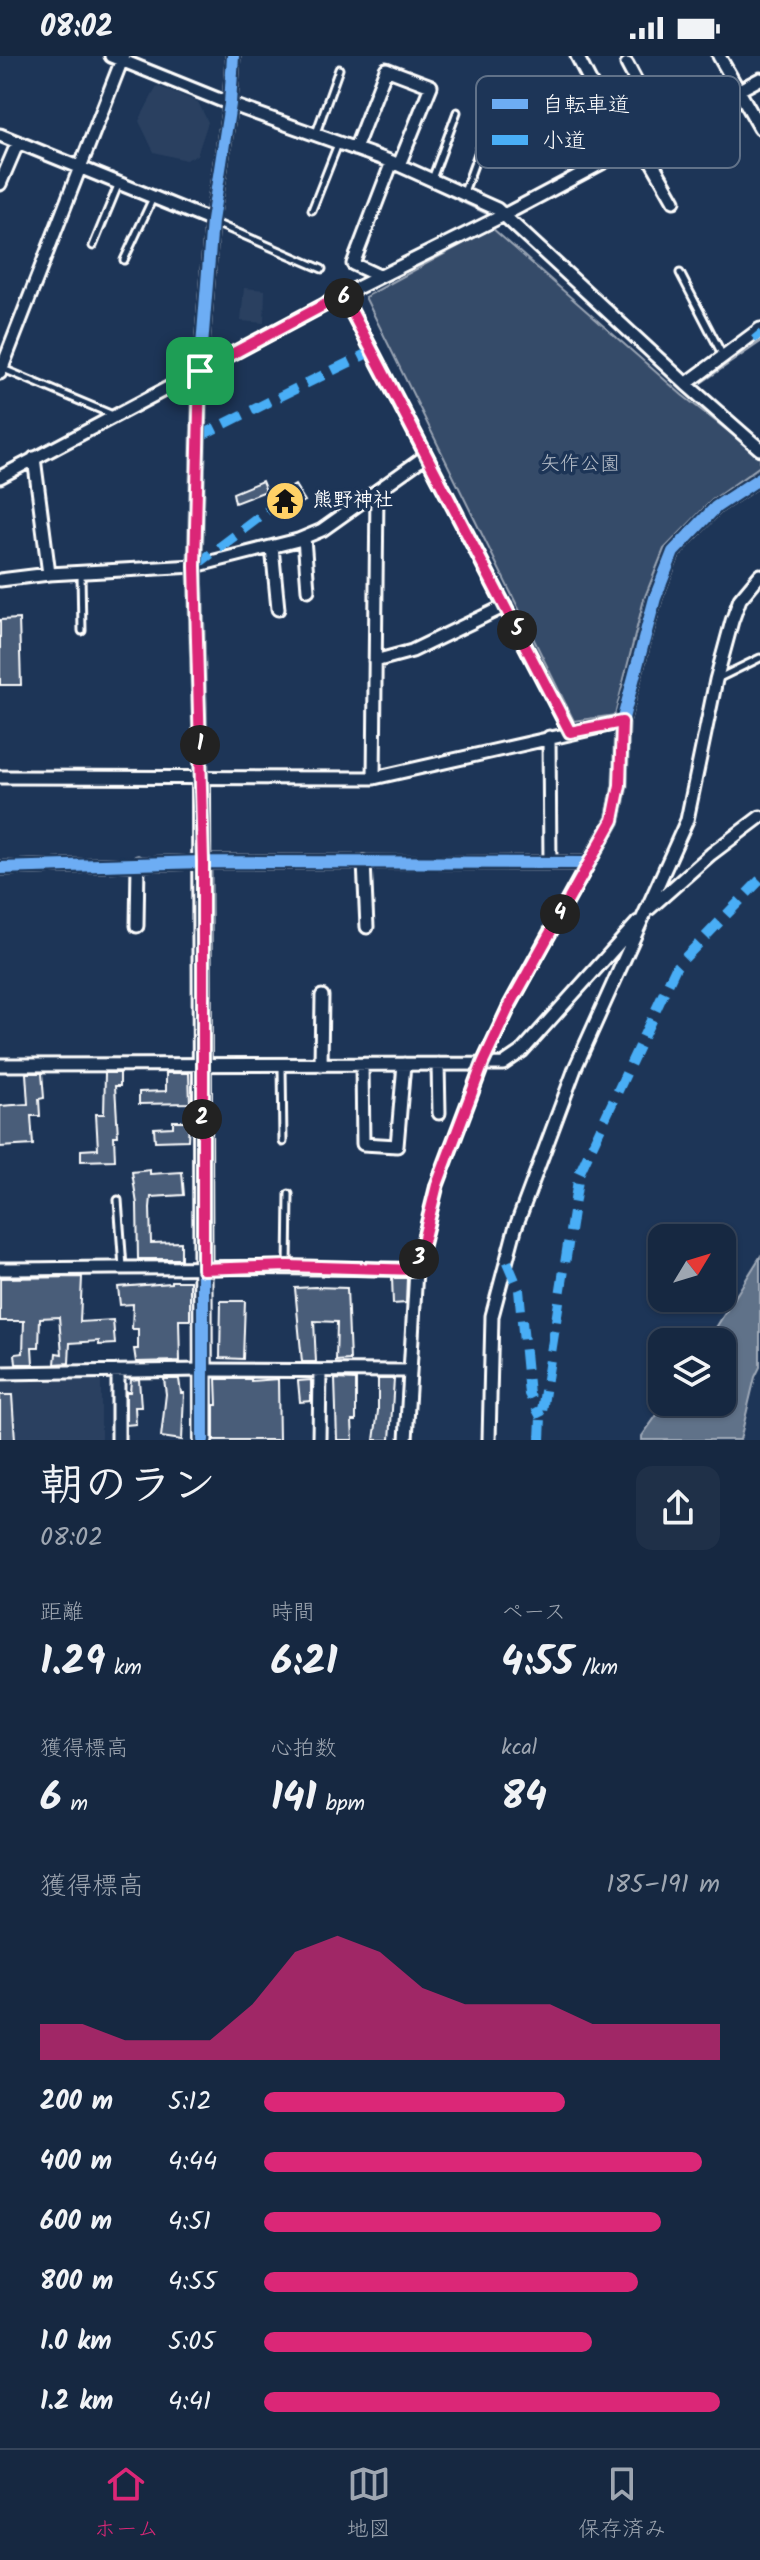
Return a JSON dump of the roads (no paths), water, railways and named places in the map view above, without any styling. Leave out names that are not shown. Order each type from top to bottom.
[{"type":"street","points":[[203,1440],[203,862],[195,566],[200,371],[212,221],[230,104],[233,56]]},
{"type":"street","points":[[577,56],[587,76]]},
{"type":"street","points":[[719,56],[730,76]]},
{"type":"street","points":[[1,370],[119,58],[230,104],[396,163],[504,215],[760,449]]},
{"type":"street","points":[[627,64],[633,76]]},
{"type":"street","points":[[355,149],[386,69],[431,86],[353,264],[379,276]]},
{"type":"street","points":[[740,90],[760,79]]},
{"type":"street","points":[[740,93],[760,128]]},
{"type":"street","points":[[0,135],[212,221]]},
{"type":"street","points":[[0,184],[18,142]]},
{"type":"street","points":[[0,477],[590,168]]},
{"type":"street","points":[[655,168],[674,201]]},
{"type":"street","points":[[343,295],[570,732]]},
{"type":"street","points":[[686,384],[760,329]]},
{"type":"street","points":[[0,580],[49,574],[195,566],[304,538],[322,530],[426,456]]},
{"type":"street","points":[[34,458],[49,574]]},
{"type":"street","points":[[406,1440],[416,1270],[437,1185],[483,1063],[510,1005],[613,820],[620,785],[622,722],[655,598],[673,552],[716,507],[760,478]]},
{"type":"street","points":[[374,778],[377,492]]},
{"type":"street","points":[[304,538],[308,590]]},
{"type":"street","points":[[272,547],[278,609]]},
{"type":"street","points":[[489,1440],[492,1316],[515,1229],[576,1066],[687,820],[716,680],[740,599],[760,575]]},
{"type":"street","points":[[375,661],[412,651],[505,606]]},
{"type":"street","points":[[0,777],[374,778],[622,722]]},
{"type":"street","points":[[549,737],[550,863]]},
{"type":"street","points":[[0,1065],[503,1064],[522,1051],[647,911],[711,854],[760,817]]},
{"type":"street","points":[[0,868],[203,862],[588,863]]},
{"type":"street","points":[[364,862],[367,927]]},
{"type":"street","points":[[137,926],[138,863]]},
{"type":"street","points":[[321,1065],[322,996]]},
{"type":"street","points":[[362,1065],[363,1144],[397,1146],[404,1064]]},
{"type":"street","points":[[438,1064],[439,1113]]},
{"type":"street","points":[[0,1269],[288,1266],[416,1270]]},
{"type":"street","points":[[118,1371],[118,1440]]},
{"type":"street","points":[[0,1373],[409,1371]]},
{"type":"street","points":[[319,1440],[320,1372]]},
{"type":"lane","points":[[315,134],[339,69]]},
{"type":"lane","points":[[432,180],[457,112]]},
{"type":"lane","points":[[312,210],[339,143]]},
{"type":"lane","points":[[463,194],[476,159]]},
{"type":"lane","points":[[93,246],[119,183]]},
{"type":"lane","points":[[124,260],[153,197]]},
{"type":"lane","points":[[212,221],[322,269]]},
{"type":"lane","points":[[680,273],[723,356]]},
{"type":"lane","points":[[1,370],[114,416]]},
{"type":"lane","points":[[81,572],[82,631]]},
{"type":"lane","points":[[716,680],[760,658]]},
{"type":"lane","points":[[282,1065],[283,1142]]},
{"type":"lane","points":[[288,1266],[289,1194]]},
{"type":"lane","points":[[118,1200],[123,1268]]},
{"type":"waterway","points":[[301,135],[314,140]]},
{"type":"waterway","points":[[346,152],[384,166]]},
{"type":"waterway","points":[[409,176],[487,213]]},
{"type":"waterway","points":[[699,383],[760,341]]},
{"type":"place","name":"熊野神社","points":[[285,501]]},
{"type":"park label","name":"矢作公園","points":[[580,465]]}]
